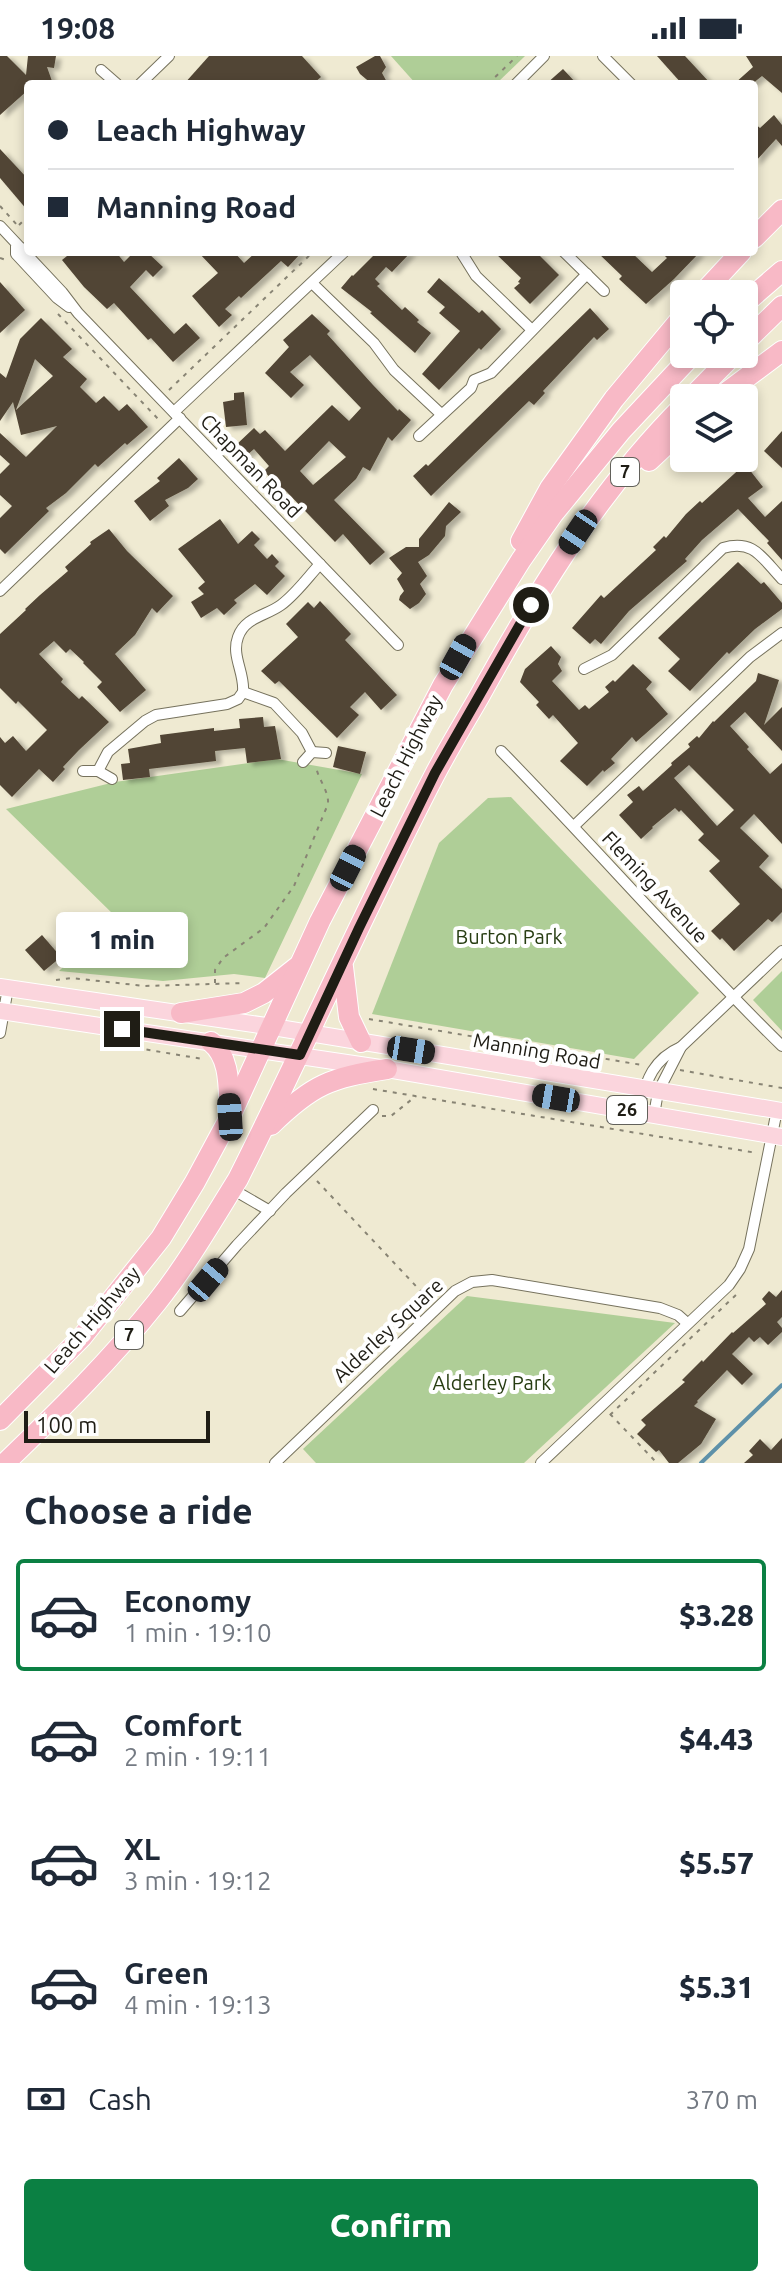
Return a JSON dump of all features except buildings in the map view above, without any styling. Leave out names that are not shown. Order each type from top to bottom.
[{"type":"highway","points":[[758,234],[782,210]]},
{"type":"highway","points":[[715,280],[737,256]]},
{"type":"highway","points":[[758,292],[782,271]]},
{"type":"highway","points":[[758,329],[782,306]]},
{"type":"highway","points":[[443,685],[550,488],[614,399],[670,332]]},
{"type":"highway","points":[[738,384],[782,351]]},
{"type":"highway","name":"Leach Highway","points":[[0,1420],[82,1337],[152,1250],[195,1182],[230,1117],[320,921],[443,685],[553,514],[621,431],[680,368]]},
{"type":"highway","points":[[705,384],[720,368]]},
{"type":"highway","name":"Leach Highway","points":[[5,1463],[99,1369],[158,1301],[200,1240],[260,1136],[435,773],[523,618],[578,532],[632,461],[670,420]]},
{"type":"highway","points":[[578,532],[670,442]]},
{"type":"highway","points":[[343,963],[349,1017],[361,1042]]},
{"type":"highway","points":[[181,1013],[232,1006],[258,997],[301,964]]},
{"type":"highway","points":[[211,1051],[219,1048],[225,1059],[230,1117]]},
{"type":"highway","points":[[260,1136],[315,1088],[342,1077],[387,1069]]},
{"type":"main road","name":"Manning Road","points":[[4,988],[273,1027],[779,1110]]},
{"type":"main road","name":"26","points":[[2,1011],[211,1051],[263,1049],[777,1136]]},
{"type":"street","points":[[144,80],[169,56]]},
{"type":"street","points":[[520,80],[544,56]]},
{"type":"street","points":[[603,56],[627,80]]},
{"type":"street","points":[[101,70],[112,80]]},
{"type":"street","name":"Chapman Road","points":[[0,226],[24,251]]},
{"type":"street","name":"Chapman Road","points":[[29,256],[78,313],[398,645]]},
{"type":"street","points":[[0,591],[168,430],[177,415],[340,256]]},
{"type":"street","points":[[464,256],[476,276],[532,330]]},
{"type":"street","points":[[568,256],[604,291]]},
{"type":"street","points":[[419,436],[471,388],[474,380],[491,373],[587,274]]},
{"type":"street","points":[[312,283],[374,343],[394,370],[441,414]]},
{"type":"street","points":[[584,669],[612,655],[723,548],[737,544],[752,547],[782,579]]},
{"type":"street","points":[[98,771],[108,752],[156,715],[227,704],[238,699],[243,692],[244,680],[236,660],[238,637],[250,620],[281,604],[320,564]]},
{"type":"street","points":[[574,826],[750,657],[782,633]]},
{"type":"street","points":[[243,692],[274,703],[302,733],[312,752]]},
{"type":"street","name":"Fleming Avenue","points":[[501,751],[782,1046]]},
{"type":"street","points":[[312,752],[326,753]]},
{"type":"street","points":[[303,762],[312,752]]},
{"type":"street","points":[[83,771],[98,771],[112,779]]},
{"type":"street","points":[[645,1113],[654,1067],[734,999],[782,951]]},
{"type":"street","points":[[0,1033],[4,988]]},
{"type":"street","points":[[645,1113],[651,1091],[681,1047]]},
{"type":"street","points":[[541,1463],[729,1285],[740,1269],[749,1249],[768,1155],[777,1136],[779,1110]]},
{"type":"street","points":[[180,1311],[270,1211],[371,1112]]},
{"type":"street","points":[[232,1189],[270,1211]]},
{"type":"street","name":"Alderley Square","points":[[275,1463],[455,1291],[472,1282],[492,1280],[660,1308],[678,1315],[687,1323]]},
{"type":"path","points":[[492,80],[517,56]]},
{"type":"path","points":[[0,206],[18,226],[24,220]]},
{"type":"path","points":[[161,398],[309,256]]},
{"type":"path","points":[[0,258],[15,269]]},
{"type":"path","points":[[56,312],[168,430]]},
{"type":"path","points":[[215,984],[215,970],[223,958],[264,928],[294,886],[328,804],[328,794],[320,782],[312,752]]},
{"type":"path","points":[[48,981],[71,978],[145,986],[250,984],[258,997]]},
{"type":"path","points":[[349,1017],[359,1015],[366,1019],[654,1067]]},
{"type":"path","points":[[97,1041],[211,1051]]},
{"type":"path","points":[[668,1070],[782,1088]]},
{"type":"path","points":[[373,1089],[768,1155]]},
{"type":"path","points":[[371,1112],[376,1117],[391,1116],[416,1096]]},
{"type":"path","points":[[309,1172],[437,1308]]},
{"type":"path","points":[[601,1405],[657,1463]]},
{"type":"green space","points":[[391,56],[525,56],[500,80],[412,80]]},
{"type":"green space","points":[[277,759],[362,774],[265,978],[234,974],[163,981],[59,971],[115,916],[6,809],[115,782]]},
{"type":"green space","name":"Burton Park","points":[[511,797],[699,993],[634,1059],[372,1014],[439,843],[488,798]]},
{"type":"green space","points":[[782,971],[782,1031],[753,1000]]},
{"type":"green space","name":"Alderley Park","points":[[467,1296],[675,1323],[524,1463],[316,1463],[303,1449]]},
{"type":"waterway","points":[[701,1463],[782,1385]]},
{"type":"route","points":[[122,1029],[300,1055],[435,773],[531,605]]}]
